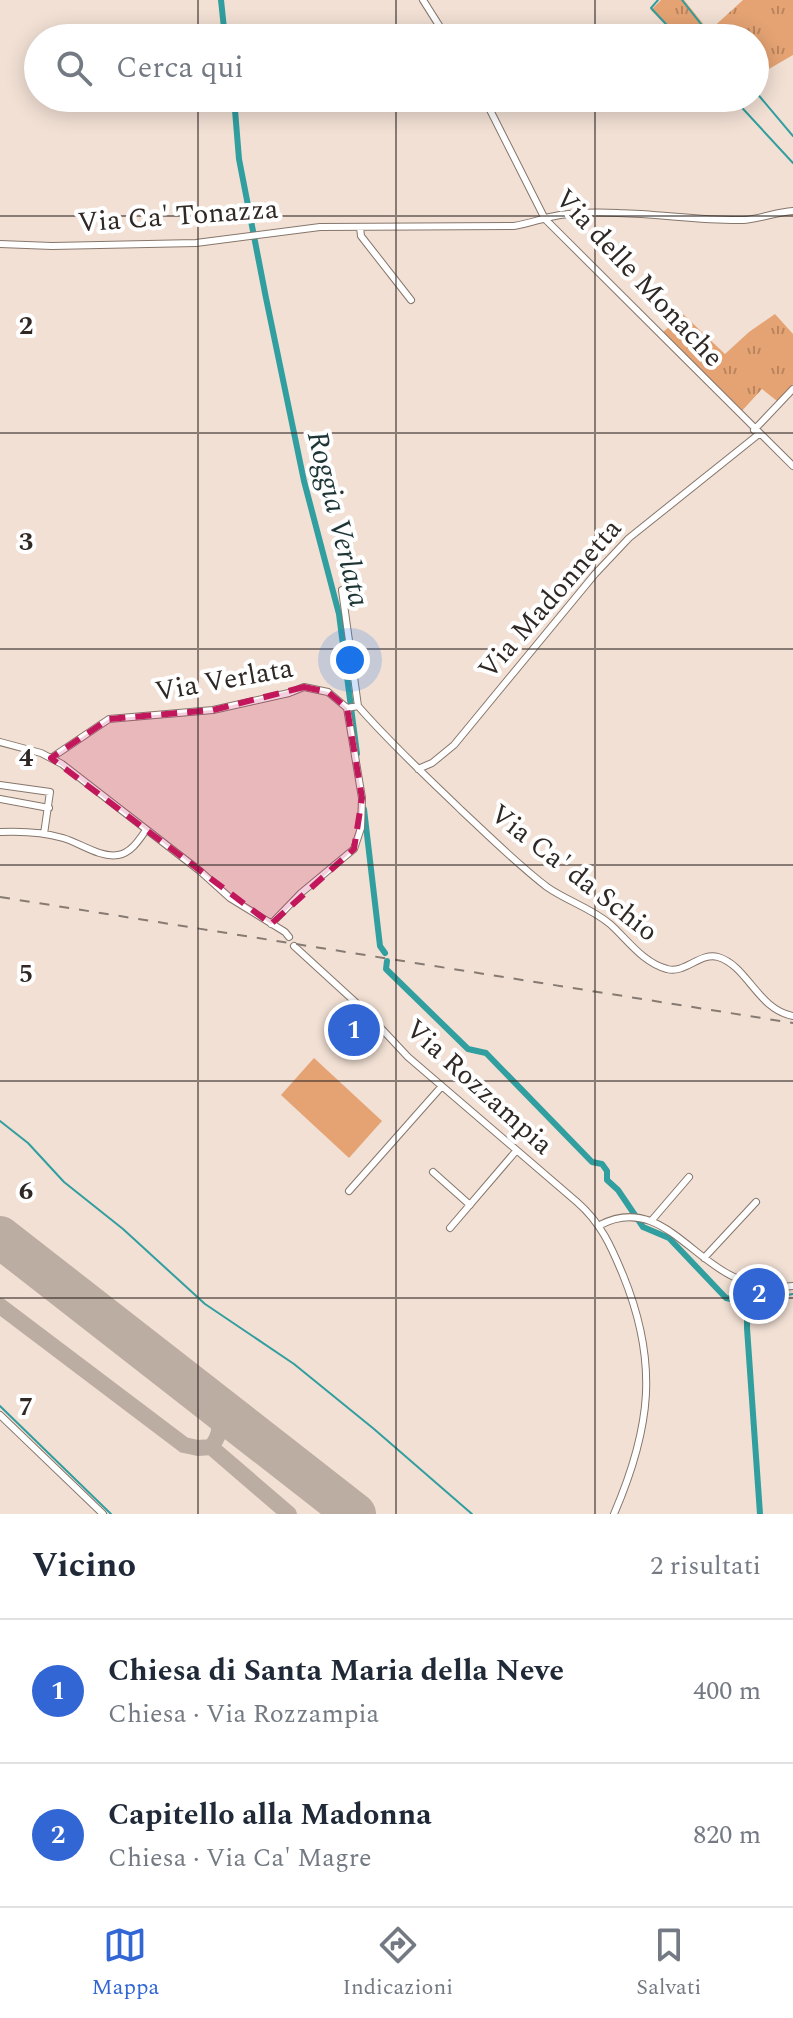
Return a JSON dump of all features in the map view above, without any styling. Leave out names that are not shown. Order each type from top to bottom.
[{"type":"street","points":[[423,0],[438,24]]},
{"type":"street","name":"Via delle Monache","points":[[491,112],[545,219],[793,466]]},
{"type":"street","name":"Via Ca' Tonazza","points":[[0,244],[156,245],[320,227],[514,226],[545,219],[618,213],[689,219],[749,219],[774,212],[793,211]]},
{"type":"street","points":[[360,227],[361,236],[411,300]]},
{"type":"street","name":"Via Madonnetta","points":[[418,769],[432,763],[454,745],[595,574],[629,538],[756,432],[793,389]]},
{"type":"street","points":[[271,924],[301,893],[354,849],[361,828],[362,798],[342,590]]},
{"type":"street","name":"Via Verlata","points":[[51,758],[109,719],[213,710],[304,687],[328,692],[352,707]]},
{"type":"street","name":"Via Ca' da Schio","points":[[352,707],[523,867],[548,887],[609,923],[652,963],[668,970],[679,969],[706,956],[719,957],[732,965],[774,1009],[793,1016]]},
{"type":"street","points":[[0,742],[51,758],[230,898],[289,937]]},
{"type":"street","points":[[0,785],[50,792],[44,834]]},
{"type":"street","points":[[0,799],[49,808]]},
{"type":"street","points":[[0,832],[60,837],[108,855],[120,855],[131,849],[146,830]]},
{"type":"street","name":"Via Rozzampia","points":[[294,946],[442,1086],[600,1225]]},
{"type":"street","points":[[349,1191],[442,1086]]},
{"type":"street","points":[[450,1228],[516,1151]]},
{"type":"street","points":[[433,1172],[470,1205]]},
{"type":"street","points":[[652,1220],[689,1177]]},
{"type":"street","points":[[704,1258],[756,1202]]},
{"type":"street","points":[[614,1514],[637,1457],[645,1423],[646,1354],[631,1294],[600,1225],[610,1220],[636,1217],[652,1220],[734,1277],[781,1287],[793,1286]]},
{"type":"street","points":[[0,1415],[103,1514]]},
{"type":"highlighted area","points":[[304,687],[328,692],[347,708],[362,798],[354,849],[271,924],[51,758],[109,719],[213,710]]},
{"type":"green space","points":[[661,0],[684,0],[703,24],[664,24],[651,10]]},
{"type":"green space","points":[[743,0],[793,0],[793,55],[769,69],[769,24],[717,24]]},
{"type":"green space","points":[[683,314],[725,354],[775,314],[793,334],[793,384],[777,401],[762,389],[740,413],[661,334]]},
{"type":"green space","points":[[314,1058],[382,1121],[349,1158],[281,1095]]},
{"type":"waterway","name":"Roggia Verlata","points":[[221,0],[224,24]]},
{"type":"waterway","points":[[658,0],[651,8],[666,24]]},
{"type":"waterway","points":[[682,0],[701,24]]},
{"type":"waterway","points":[[769,108],[793,136]]},
{"type":"waterway","name":"Roggia Verlata","points":[[235,112],[239,159],[266,298],[304,481],[339,614],[357,754]]},
{"type":"waterway","points":[[746,112],[793,163]]},
{"type":"waterway","name":"Roggia Verlata","points":[[364,809],[380,946],[385,953]]},
{"type":"waterway","name":"Roggia Verlata","points":[[387,961],[386,969],[468,1049],[486,1053],[592,1162],[602,1164],[607,1171],[607,1180],[618,1190],[643,1227],[669,1238],[726,1298],[747,1302],[760,1514]]},
{"type":"waterway","points":[[0,1121],[28,1143],[64,1182],[123,1229],[205,1304],[294,1364],[472,1514]]},
{"type":"waterway","points":[[747,1302],[793,1294]]},
{"type":"waterway","points":[[0,1406],[111,1514]]},
{"type":"taxiway","points":[[0,1306],[184,1445],[211,1447],[289,1514]]},
{"type":"taxiway","points":[[211,1447],[219,1427],[215,1405]]},
{"type":"runway","points":[[0,1237],[355,1514]]},
{"type":"railway","points":[[0,897],[793,1023]]},
{"type":"place","name":"Chiesa di Santa Maria della Neve","points":[[354,1030]]},
{"type":"place","name":"Capitello alla Madonna","points":[[759,1294]]}]
